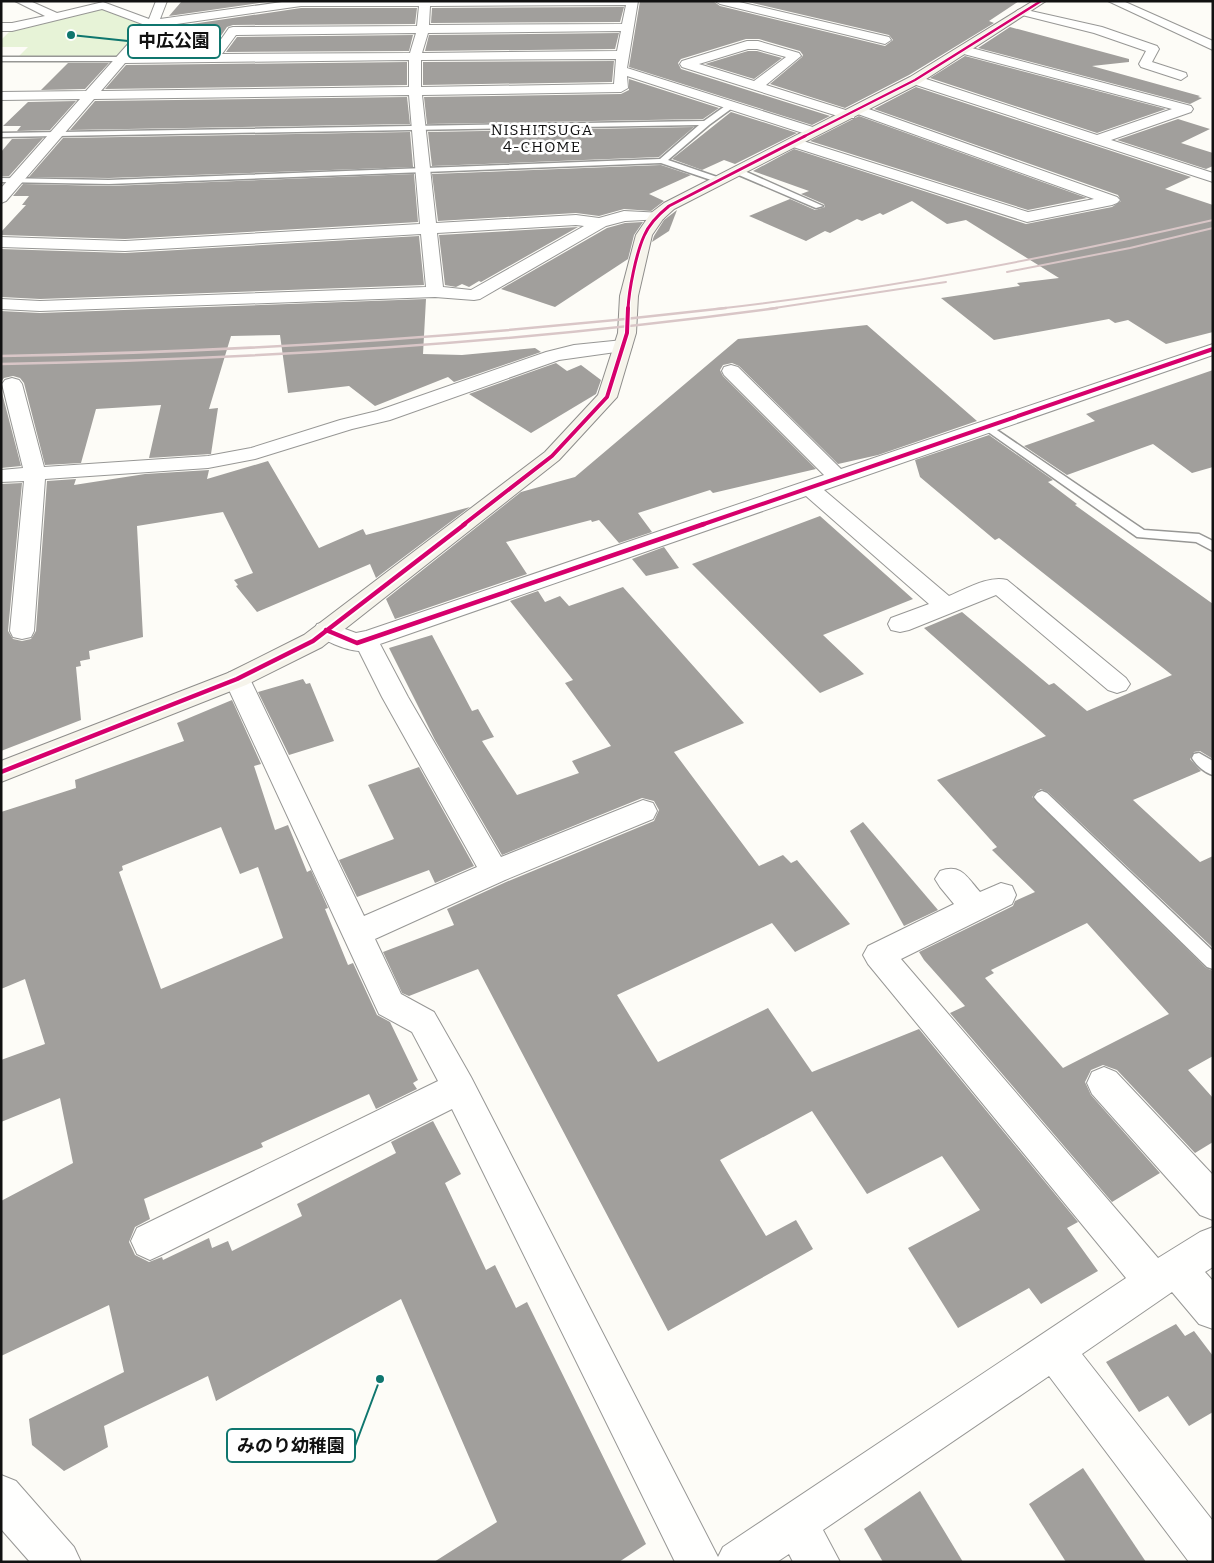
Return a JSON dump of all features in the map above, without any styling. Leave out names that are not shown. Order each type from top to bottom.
[{"type":"street","points":[[1,198],[152,24],[162,1]]},
{"type":"street","points":[[1,28],[103,5],[152,24],[301,4],[632,1],[620,70],[621,88]]},
{"type":"street","points":[[720,1],[885,40]]},
{"type":"street","points":[[15,2],[55,16]]},
{"type":"street","points":[[1,772],[237,679],[313,641],[552,456],[607,397],[628,326],[629,296],[644,235],[657,216],[669,206],[717,180],[795,143],[915,80],[1038,2]]},
{"type":"street","points":[[425,3],[423,30],[416,58],[415,91],[434,292]]},
{"type":"street","points":[[1101,10],[1116,3],[1213,46]]},
{"type":"street","points":[[1022,12],[1098,30],[1153,49],[1145,64],[1181,76]]},
{"type":"street","points":[[1070,23],[1086,16]]},
{"type":"street","points":[[214,59],[233,31],[628,27]]},
{"type":"street","points":[[756,86],[795,56],[758,45],[748,45],[686,64],[756,86],[854,112],[1112,200],[1027,217],[795,143]]},
{"type":"street","points":[[964,50],[1186,109],[1098,140]]},
{"type":"street","points":[[120,59],[622,55]]},
{"type":"street","points":[[620,70],[814,132]]},
{"type":"street","points":[[915,80],[1213,178]]},
{"type":"street","points":[[1,96],[672,87]]},
{"type":"street","points":[[1,304],[40,306],[434,292],[474,295],[600,223],[624,216],[657,216]]},
{"type":"street","points":[[1,242],[125,246],[576,220],[600,223]]},
{"type":"street","points":[[1,476],[208,462],[255,453],[347,424],[383,416],[553,356],[574,351],[623,346]]},
{"type":"street","points":[[326,630],[357,643],[810,489],[1213,349]]},
{"type":"street","points":[[732,371],[839,479]]},
{"type":"street","points":[[12,384],[35,474],[22,632]]},
{"type":"street","points":[[810,489],[946,606]]},
{"type":"street","points":[[900,624],[1000,585],[1117,684]]},
{"type":"street","points":[[365,639],[395,697],[495,872]]},
{"type":"street","points":[[237,679],[390,1004],[423,1022],[459,1088],[698,1562]]},
{"type":"street","points":[[356,933],[495,872],[643,811]]},
{"type":"street","points":[[950,880],[988,901],[879,955],[1165,1275],[1213,1310]]},
{"type":"street","points":[[1104,1083],[1213,1202]]},
{"type":"street","points":[[150,1241],[459,1088]]},
{"type":"street","points":[[738,1562],[1165,1275],[1213,1245]]},
{"type":"street","points":[[1054,1350],[1213,1557]]},
{"type":"street","points":[[9,1516],[59,1562]]},
{"type":"street","points":[[795,1523],[818,1562]]},
{"type":"lane","points":[[1,59],[120,59]]},
{"type":"lane","points":[[662,160],[706,123],[731,106]]},
{"type":"lane","points":[[1,135],[706,123]]},
{"type":"lane","points":[[1,180],[109,182],[662,160],[717,180]]},
{"type":"lane","points":[[737,171],[819,206]]},
{"type":"lane","points":[[988,427],[1140,534],[1198,538],[1213,547]]},
{"type":"lane","points":[[1198,758],[1213,770]]},
{"type":"lane","points":[[1042,797],[1213,962]]},
{"type":"green space","points":[[103,7],[146,24],[115,58],[18,57],[28,47],[1,47],[1,40],[12,29]]},
{"type":"building","points":[[182,1],[274,1],[169,16]]},
{"type":"building","points":[[640,1],[713,1],[720,6],[885,46],[893,40],[889,35],[744,1],[1019,1],[989,21],[994,23],[909,75],[845,108],[770,84],[803,55],[800,51],[759,39],[746,39],[681,59],[678,63],[681,69],[830,116],[812,125],[629,67]]},
{"type":"building","points":[[624,7],[620,22],[431,23],[432,8]]},
{"type":"building","points":[[301,8],[417,8],[415,24],[233,25],[227,27],[209,53],[136,53],[158,29]]},
{"type":"building","points":[[1010,27],[1129,59],[1129,62],[1092,66],[1202,98],[1190,104],[978,48]]},
{"type":"building","points":[[619,33],[615,49],[425,51],[429,35]]},
{"type":"building","points":[[413,35],[409,51],[226,52],[237,37]]},
{"type":"building","points":[[748,51],[757,51],[782,58],[754,79],[705,64]]},
{"type":"building","points":[[965,56],[1166,109],[1097,133],[930,78]]},
{"type":"building","points":[[614,61],[612,82],[423,85],[423,62]]},
{"type":"building","points":[[407,62],[407,85],[105,89],[126,65]]},
{"type":"building","points":[[68,63],[109,63],[85,89],[41,90]]},
{"type":"building","points":[[629,79],[719,108],[703,119],[427,124],[424,97],[621,94],[629,90]]},
{"type":"building","points":[[916,87],[1191,177],[1165,189],[1213,205],[1213,332],[1166,344],[1128,320],[1115,323],[1109,319],[994,340],[941,298],[1020,286],[1017,283],[1059,278],[966,220],[947,224],[912,201],[883,215],[880,213],[862,221],[857,219],[830,233],[825,231],[806,241],[749,216],[790,199],[815,210],[825,207],[824,204],[801,194],[809,191],[753,171],[794,149],[1026,224],[1112,207],[1121,201],[1118,195],[874,109]]},
{"type":"building","points":[[407,97],[410,124],[70,130],[95,101]]},
{"type":"building","points":[[76,101],[50,130],[17,131],[21,126],[3,126],[28,102]]},
{"type":"building","points":[[731,112],[797,133],[735,164],[724,160],[702,170],[672,159]]},
{"type":"building","points":[[859,116],[1087,198],[1028,210],[810,141]]},
{"type":"building","points":[[1178,119],[1210,129],[1181,143],[1213,153],[1213,166],[1206,169],[1117,140]]},
{"type":"building","points":[[694,127],[659,157],[432,166],[428,132]]},
{"type":"building","points":[[410,132],[413,167],[109,178],[29,177],[63,138]]},
{"type":"building","points":[[43,138],[9,176],[1,176],[1,152],[12,139]]},
{"type":"building","points":[[661,165],[691,175],[649,194],[664,201],[651,211],[624,209],[599,216],[576,213],[438,221],[432,174]]},
{"type":"building","points":[[414,174],[418,222],[125,239],[1,235],[1,232],[26,205],[22,205],[29,196],[13,196],[23,184],[109,186]]},
{"type":"building","points":[[677,210],[669,231],[652,242],[664,220]]},
{"type":"building","points":[[643,222],[634,235],[628,259],[555,307],[501,289],[607,228],[625,223]]},
{"type":"building","points":[[578,227],[481,282],[479,281],[469,287],[462,284],[456,287],[445,285],[439,235]]},
{"type":"building","points":[[419,236],[424,285],[40,299],[1,297],[1,249],[125,253]]},
{"type":"building","points":[[426,299],[423,354],[462,355],[535,348],[541,352],[454,382],[448,377],[375,406],[349,386],[288,393],[280,335],[231,336],[209,409],[218,408],[211,454],[149,458],[161,405],[96,409],[81,463],[45,465],[24,383],[20,378],[13,376],[4,378],[1,382],[1,311],[40,313]]},
{"type":"building","points":[[867,325],[977,421],[878,455],[838,464],[739,366],[732,363],[723,365],[720,370],[723,376],[816,469],[713,493],[710,490],[638,513],[652,532],[619,543],[599,520],[592,522],[591,520],[506,542],[527,574],[395,619],[386,599],[521,492],[575,477],[738,339]]},
{"type":"building","points":[[556,363],[567,371],[581,365],[601,380],[596,394],[531,433],[469,394]]},
{"type":"building","points":[[1213,370],[1213,467],[1192,473],[1153,444],[1067,475],[1024,446],[1095,421],[1086,414]]},
{"type":"building","points":[[1,389],[21,466],[1,468]]},
{"type":"building","points":[[989,435],[1053,480],[1048,482],[1077,504],[1075,505],[1213,604],[1213,759],[1200,751],[1194,752],[1190,759],[1201,771],[1133,800],[1200,862],[1213,856],[1213,948],[1048,792],[1041,789],[1032,797],[1206,968],[1213,971],[1213,1056],[1188,1070],[1213,1098],[1213,1142],[1195,1153],[1117,1070],[1103,1065],[1091,1070],[1085,1082],[1091,1095],[1160,1173],[1112,1202],[950,1013],[965,1006],[919,952],[1013,906],[1015,901],[1035,892],[992,850],[997,847],[937,780],[1046,736],[924,628],[962,612],[1049,685],[1054,683],[1087,711],[1172,675],[999,538],[995,540],[920,477],[915,460]],"holes":[[[1087,923],[1169,1014],[1063,1068],[985,978],[994,973],[991,970]]]},
{"type":"building","points":[[268,461],[319,548],[363,529],[366,535],[470,507],[376,578],[370,564],[257,612],[236,586],[238,585],[234,580],[253,573],[223,512],[137,526],[143,637],[89,651],[90,659],[80,661],[81,666],[76,667],[81,720],[1,751],[1,484],[22,483],[8,631],[13,639],[22,641],[31,639],[36,631],[47,481],[76,479],[74,485],[145,474],[209,470],[207,479]]},
{"type":"building","points":[[820,516],[913,599],[823,635],[864,674],[820,693],[692,564]]},
{"type":"building","points":[[664,547],[679,568],[646,576],[632,559]]},
{"type":"building","points":[[623,587],[744,723],[674,752],[759,866],[783,855],[791,863],[797,860],[850,924],[795,952],[772,923],[617,995],[658,1062],[768,1008],[812,1072],[919,1029],[1078,1222],[1067,1228],[1098,1271],[1041,1304],[1029,1288],[958,1328],[908,1248],[980,1210],[942,1156],[867,1194],[812,1111],[720,1160],[766,1236],[796,1220],[813,1249],[668,1331],[478,969],[409,996],[402,993],[383,952],[454,925],[447,909],[506,882],[654,821],[659,810],[654,801],[642,798],[502,855],[435,740],[389,648],[432,635],[472,711],[478,709],[494,737],[482,741],[517,795],[579,773],[572,761],[611,746],[565,683],[573,680],[510,601],[538,591],[545,602],[560,596],[569,606]]},
{"type":"building","points":[[303,679],[306,684],[310,683],[334,741],[289,755],[258,692]]},
{"type":"building","points":[[232,700],[261,764],[254,766],[275,830],[288,825],[307,872],[311,870],[328,908],[325,909],[348,965],[353,963],[377,1015],[390,1022],[418,1080],[413,1083],[417,1089],[376,1109],[369,1094],[261,1143],[263,1147],[144,1199],[150,1219],[135,1227],[129,1242],[135,1255],[149,1262],[162,1257],[163,1260],[209,1238],[212,1248],[228,1241],[232,1251],[302,1216],[297,1204],[396,1153],[391,1142],[433,1121],[461,1174],[445,1183],[486,1270],[495,1265],[516,1308],[527,1302],[646,1544],[619,1562],[434,1562],[497,1522],[401,1299],[216,1401],[208,1376],[104,1426],[108,1447],[64,1471],[32,1445],[29,1419],[124,1372],[109,1305],[1,1356],[1,1201],[73,1163],[60,1098],[1,1122],[1,1060],[45,1044],[25,979],[1,989],[1,812],[76,788],[75,780],[184,741],[177,723]],"holes":[[[221,827],[240,874],[258,867],[283,938],[161,989],[119,872],[123,870],[122,866]]]},
{"type":"building","points":[[419,767],[474,866],[435,883],[429,870],[357,897],[339,860],[394,839],[368,785]]},
{"type":"building","points":[[863,822],[938,910],[904,926],[850,831]]},
{"type":"building","points":[[1176,1324],[1185,1336],[1194,1331],[1213,1356],[1213,1412],[1189,1426],[1168,1396],[1139,1412],[1106,1362]]},
{"type":"building","points":[[1083,1468],[1146,1562],[1066,1562],[1029,1504]]},
{"type":"building","points":[[920,1491],[963,1562],[883,1562],[864,1529]]},
{"type":"railway","points":[[716,309],[903,283],[966,272],[1213,220]]},
{"type":"railway","points":[[1007,272],[1130,248],[1213,228]]},
{"type":"railway","points":[[768,309],[946,282]]},
{"type":"railway","points":[[1,356],[183,351],[364,341],[546,327],[726,308]]},
{"type":"railway","points":[[1,364],[196,358],[390,347],[584,331],[777,308]]},
{"type":"cycle path","points":[[1,772],[237,679],[313,641],[552,456],[607,397],[627,333],[629,296],[644,235],[657,216],[669,206],[915,80],[1041,1]]},
{"type":"cycle path","points":[[326,630],[357,643],[1213,349]]},
{"type":"place","name":"中広公園","points":[[71,35]]},
{"type":"place","name":"みのり幼稚園","points":[[380,1379]]},
{"type":"district","name":"NISHITSUGA 4-CHOME","points":[[542,138]]}]
